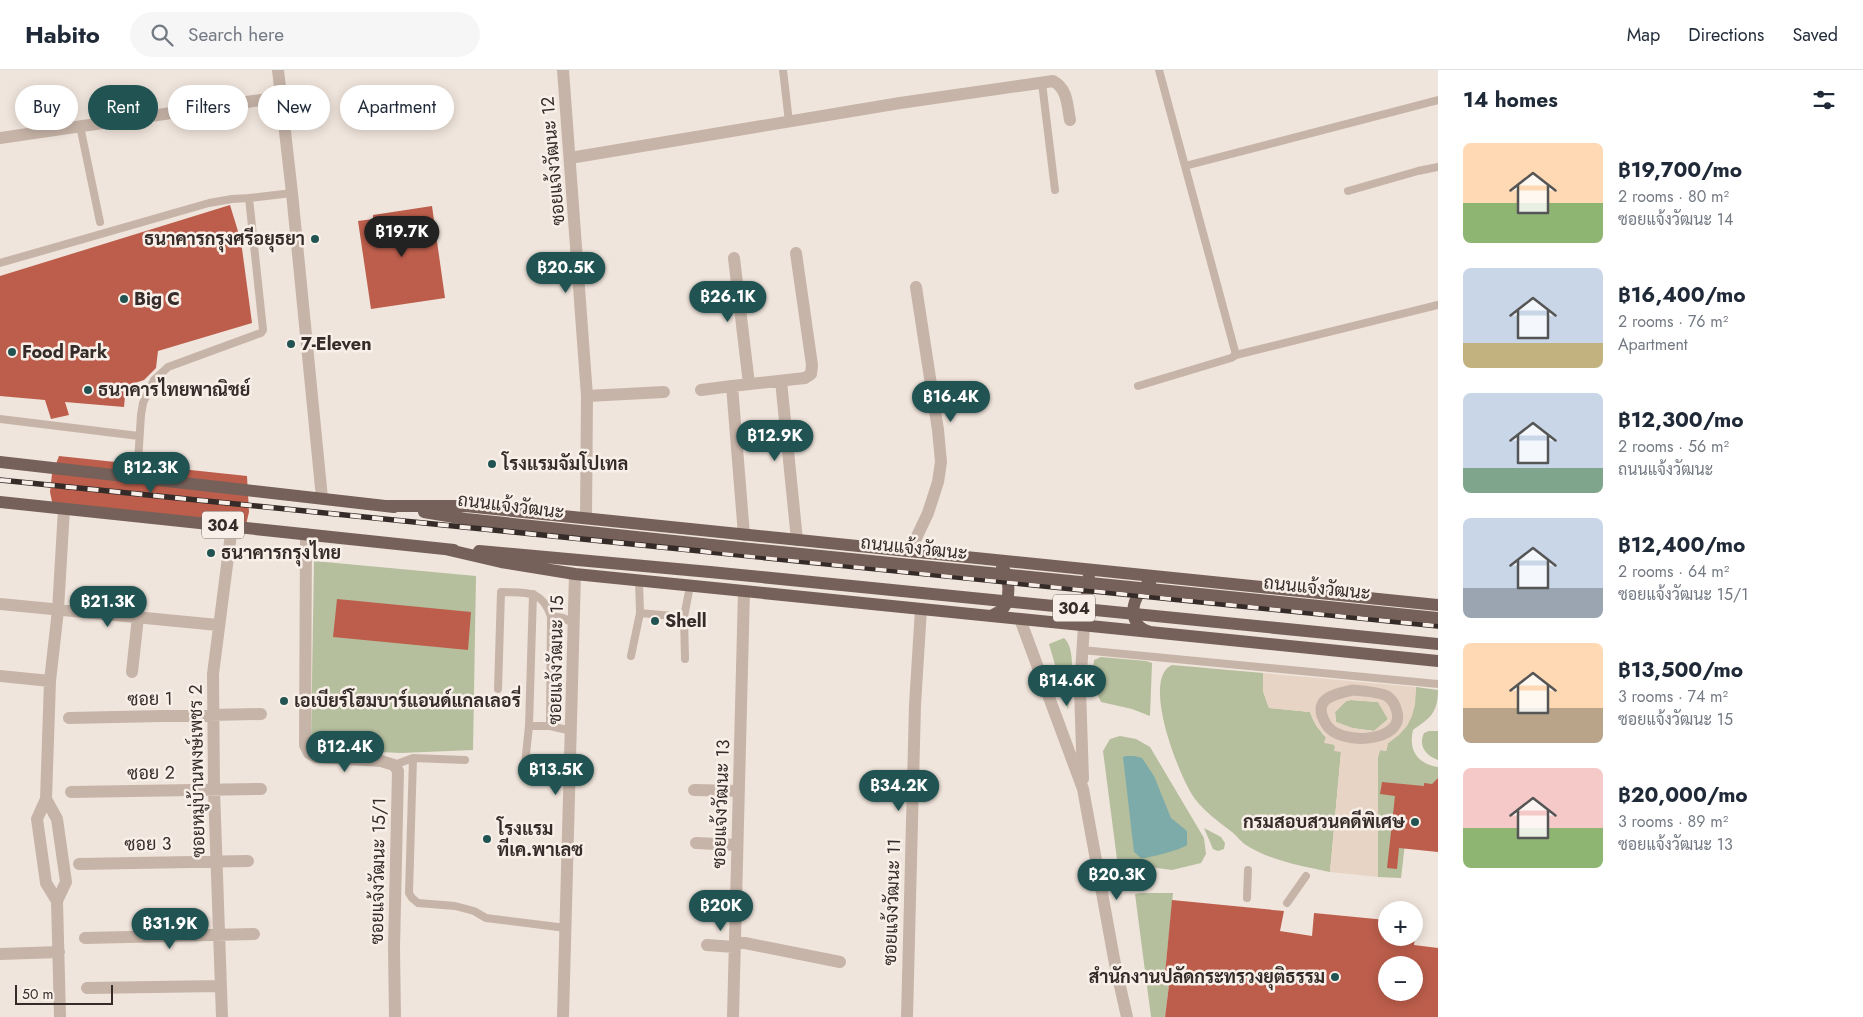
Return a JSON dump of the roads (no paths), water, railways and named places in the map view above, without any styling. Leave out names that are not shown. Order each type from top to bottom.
[{"type":"main road","name":"ถนนแจ้งวัฒนะ","points":[[0,462],[322,498],[466,519],[1438,618]]},
{"type":"main road","name":"304","points":[[0,502],[445,549],[544,556],[1438,644]]},
{"type":"main road","name":"ถนนแจ้งวัฒนะ","points":[[387,506],[464,506],[1438,605]]},
{"type":"main road","name":"304","points":[[445,549],[500,562],[575,574],[1438,661]]},
{"type":"main road","points":[[991,616],[1002,610],[1008,590],[1008,581],[1004,571],[992,559]]},
{"type":"main road","points":[[1084,625],[1090,569]]},
{"type":"main road","points":[[1150,632],[1139,626],[1135,617],[1134,604],[1146,585],[1161,576]]},
{"type":"street","points":[[278,70],[280,85]]},
{"type":"street","name":"ซอยแจ้งวัฒนะ 12","points":[[563,70],[587,396],[586,518]]},
{"type":"street","points":[[570,158],[900,103],[1053,81],[1061,85],[1066,95],[1070,120]]},
{"type":"street","points":[[0,138],[258,100]]},
{"type":"street","points":[[285,130],[322,498]]},
{"type":"street","points":[[701,390],[805,378],[811,374],[812,365],[796,253]]},
{"type":"street","points":[[734,258],[749,384]]},
{"type":"street","points":[[910,551],[928,513],[942,462],[916,287]]},
{"type":"street","points":[[781,381],[797,540]]},
{"type":"street","points":[[732,386],[744,535]]},
{"type":"street","points":[[587,396],[664,392]]},
{"type":"street","points":[[60,1017],[60,952],[57,901],[46,883],[38,819],[46,799],[50,681],[58,610],[64,509]]},
{"type":"street","name":"ซอยหมู่บ้านพงษ์เพชร 2","points":[[222,1017],[212,715],[213,674],[218,625],[232,526]]},
{"type":"street","points":[[306,534],[304,745],[309,753],[316,757],[381,761],[394,765]]},
{"type":"street","name":"ซอยแจ้งวัฒนะ 15","points":[[564,1017],[575,574]]},
{"type":"street","name":"ซอยแจ้งวัฒนะ 13","points":[[732,1017],[744,591]]},
{"type":"street","points":[[0,604],[218,625]]},
{"type":"street","name":"ซอยแจ้งวัฒนะ 11","points":[[907,1017],[915,705],[921,609]]},
{"type":"street","points":[[132,672],[138,617]]},
{"type":"street","points":[[1020,619],[1083,789]]},
{"type":"street","points":[[1084,625],[1080,689],[1083,789],[1115,964],[1127,1017]]},
{"type":"street","points":[[0,676],[50,681]]},
{"type":"street","points":[[1353,690],[1386,696],[1396,705],[1398,715],[1394,726],[1374,738],[1354,739],[1336,734],[1326,726],[1320,712],[1322,703],[1333,694],[1353,690]]},
{"type":"street","name":"ซอย 1","points":[[69,718],[261,714]]},
{"type":"street","name":"ซอยแจ้งวัฒนะ 15/1","points":[[394,765],[398,771],[394,948],[395,1017]]},
{"type":"street","name":"ซอย 2","points":[[71,792],[260,788]]},
{"type":"street","points":[[694,790],[739,791]]},
{"type":"street","points":[[46,799],[57,819],[66,882],[57,901]]},
{"type":"street","points":[[696,843],[737,845]]},
{"type":"street","name":"ซอย 3","points":[[79,864],[216,860],[248,861]]},
{"type":"street","points":[[85,938],[254,934]]},
{"type":"street","points":[[708,945],[734,944],[840,962]]},
{"type":"street","points":[[0,954],[60,952]]},
{"type":"street","points":[[87,988],[220,986]]},
{"type":"lane","points":[[783,70],[789,122]]},
{"type":"lane","points":[[1159,70],[1236,355]]},
{"type":"lane","points":[[1042,83],[1055,190]]},
{"type":"lane","points":[[1185,166],[1438,100]]},
{"type":"lane","points":[[80,126],[100,222]]},
{"type":"lane","points":[[1348,191],[1438,167]]},
{"type":"lane","points":[[0,263],[209,202],[292,193]]},
{"type":"lane","points":[[137,477],[143,403],[154,380],[168,367],[261,333],[263,330],[249,198]]},
{"type":"lane","points":[[1138,386],[1236,355],[1438,305]]},
{"type":"lane","points":[[0,419],[139,436]]},
{"type":"lane","points":[[631,656],[640,614],[639,581]]},
{"type":"lane","points":[[685,659],[684,617],[690,586]]},
{"type":"lane","points":[[498,689],[501,592],[534,594],[546,604],[551,616],[550,726]]},
{"type":"lane","points":[[534,594],[530,726],[525,764],[528,768],[555,768]]},
{"type":"lane","points":[[640,614],[684,617]]},
{"type":"lane","points":[[551,616],[574,623]]},
{"type":"lane","points":[[1082,650],[1438,684]]},
{"type":"lane","points":[[530,726],[550,726],[572,731]]},
{"type":"lane","points":[[394,765],[413,758],[465,760]]},
{"type":"lane","points":[[413,758],[409,893],[412,898],[420,903],[455,906],[474,911],[486,918],[566,928]]},
{"type":"lane","points":[[1247,898],[1248,870]]},
{"type":"lane","points":[[1287,903],[1306,876]]},
{"type":"water","points":[[1123,757],[1142,758],[1154,776],[1171,818],[1187,831],[1187,845],[1145,858],[1141,858],[1134,852]]},
{"type":"railway","points":[[0,480],[1438,626]]},
{"type":"place","name":"ธนาคารกรุงศรีอยุธยา","points":[[315,239]]},
{"type":"place","name":"Big C","points":[[124,299]]},
{"type":"place","name":"7-Eleven","points":[[291,344]]},
{"type":"place","name":"Food Park","points":[[12,352]]},
{"type":"place","name":"ธนาคารไทยพาณิชย์","points":[[88,390]]},
{"type":"place","name":"โรงแรมจัมโปเทล","points":[[492,464]]},
{"type":"place","name":"ธนาคารกรุงไทย","points":[[211,553]]},
{"type":"place","name":"Shell","points":[[655,621]]},
{"type":"place","name":"เอเบียร์โฮมบาร์แอนด์แกลเลอรี่","points":[[284,701]]},
{"type":"place","name":"กรมสอบสวนคดีพิเศษ","points":[[1415,822]]},
{"type":"place","name":"โรงแรม ทีเค.พาเลซ","points":[[487,839]]},
{"type":"place","name":"สำนักงานปลัดกระทรวงยุติธรรม","points":[[1335,977]]}]
